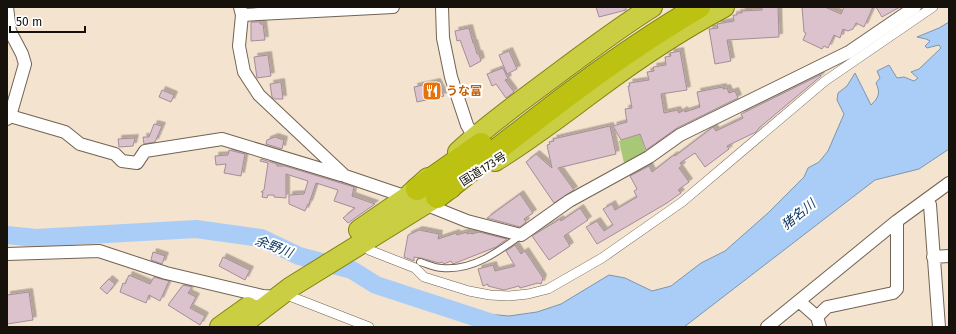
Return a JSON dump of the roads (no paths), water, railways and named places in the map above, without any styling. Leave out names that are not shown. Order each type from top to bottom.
[{"type":"highway","name":"国道173号","points":[[422,197],[474,137],[628,22],[652,7]]},
{"type":"highway","points":[[590,72],[616,44],[673,7]]},
{"type":"highway","points":[[422,197],[457,162],[590,72],[699,7]]},
{"type":"highway","name":"国道173号","points":[[220,327],[281,291],[344,247],[422,197],[523,144],[648,52],[724,7]]},
{"type":"highway","name":"国道173号","points":[[239,327],[281,291]]},
{"type":"street","points":[[7,7],[10,31],[22,54],[25,64],[9,117],[65,132],[80,144],[115,154],[122,161],[137,163],[144,151],[222,139],[345,176],[422,197],[467,221],[521,236],[569,201],[649,157],[680,135],[849,52],[915,7]]},
{"type":"street","points":[[345,176],[259,95],[244,72],[239,46],[241,11],[393,7]]},
{"type":"street","points":[[442,7],[443,38],[451,77],[467,125],[474,137]]},
{"type":"street","points":[[369,250],[414,268],[424,277],[490,296],[515,296],[548,289],[602,258],[682,202],[825,81],[933,7]]},
{"type":"street","points":[[768,327],[897,221],[949,183]]},
{"type":"street","points":[[927,199],[930,205],[939,327]]},
{"type":"street","points":[[800,301],[819,322],[827,308],[893,293],[897,289],[897,221]]},
{"type":"street","points":[[7,254],[99,251],[166,273],[281,291],[369,327]]},
{"type":"street","points":[[933,257],[949,256]]},
{"type":"street","points":[[937,300],[949,299]]},
{"type":"lane","points":[[420,262],[441,268],[457,268],[480,262],[503,249],[521,236]]},
{"type":"water","name":"猪名川","points":[[949,22],[949,149],[919,169],[875,180],[684,327],[480,327],[487,314],[509,316],[537,312],[561,304],[609,275],[625,278],[652,291],[671,286],[701,263],[725,251],[768,213],[804,177],[808,168],[819,162],[828,151],[844,114],[837,100],[838,93],[847,86],[855,73],[871,105],[877,98],[878,93],[876,83],[880,78],[877,71],[889,65],[897,78],[904,77],[914,81],[918,78],[911,72],[919,69],[941,48],[939,45],[927,48],[925,46],[930,41],[917,37]]},
{"type":"waterway","name":"余野川","points":[[7,235],[36,238],[196,229],[261,238],[299,256],[352,270],[376,285],[505,327]]},
{"type":"place","name":"うな富","points":[[432,91]]}]
